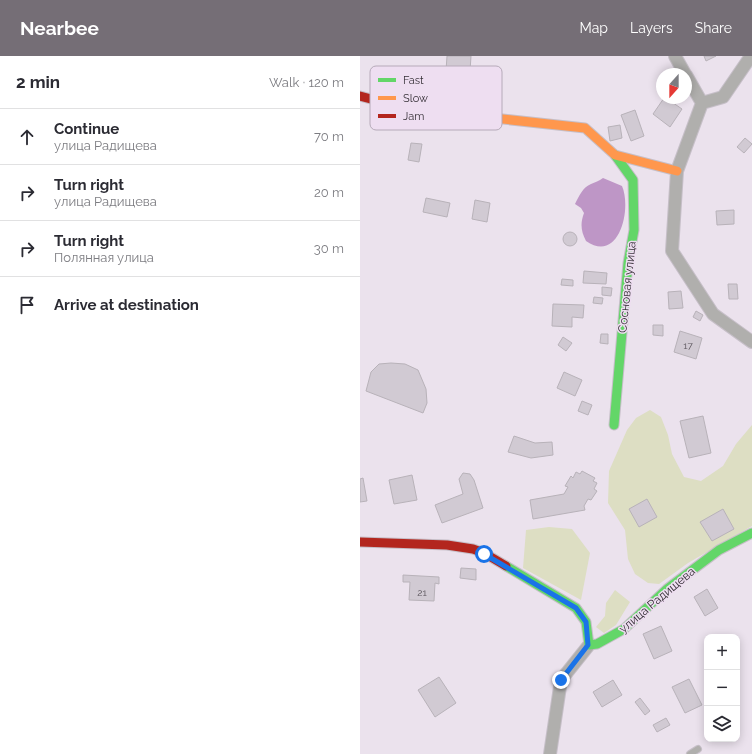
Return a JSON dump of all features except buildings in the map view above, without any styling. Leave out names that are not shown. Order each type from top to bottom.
[{"type":"street","points":[[675,56],[682,68]]},
{"type":"street","points":[[702,103],[723,97],[751,56]]},
{"type":"street","points":[[692,85],[702,103],[677,171],[672,251],[713,314],[752,342]]},
{"type":"street","name":"Сосновая улица","points":[[360,96],[370,99]]},
{"type":"street","name":"Сосновая улица","points":[[502,119],[585,128],[615,155],[633,180],[634,230],[628,263],[614,425]]},
{"type":"street","points":[[615,155],[677,171]]},
{"type":"street","name":"улица Радищева","points":[[588,645],[597,644],[624,629],[667,589],[719,550],[752,533]]},
{"type":"street","points":[[360,542],[447,545],[473,549],[576,608],[586,622],[588,645],[561,680],[550,754]]},
{"type":"lane","points":[[690,754],[698,749]]},
{"type":"green space","points":[[650,410],[661,417],[668,435],[672,454],[684,477],[701,481],[723,466],[736,444],[752,425],[752,526],[688,563],[659,584],[648,583],[635,574],[628,559],[625,530],[608,503],[609,471],[627,430],[636,418]]},
{"type":"green space","points":[[549,527],[572,529],[590,553],[581,600],[523,568],[526,530]]},
{"type":"green space","points":[[615,590],[630,602],[616,625],[604,633],[596,627],[605,616],[606,603]]},
{"type":"shaded area","points":[[603,178],[622,186],[625,196],[624,220],[615,240],[607,245],[597,246],[586,241],[582,227],[584,213],[581,208],[575,204],[588,185]]},
{"type":"traffic: fast","points":[[614,425],[628,263],[634,230],[633,180],[615,155]]},
{"type":"traffic: fast","points":[[506,566],[576,608],[586,622],[589,645],[597,644],[624,629],[667,589],[719,550],[752,533]]},
{"type":"traffic: slow","points":[[502,119],[585,128],[615,155],[677,171]]},
{"type":"traffic: jam","points":[[360,96],[370,99]]},
{"type":"traffic: jam","points":[[360,542],[447,545],[473,549],[484,553],[506,566]]},
{"type":"route","points":[[484,554],[576,608],[582,615],[586,622],[588,645],[561,680]]}]
